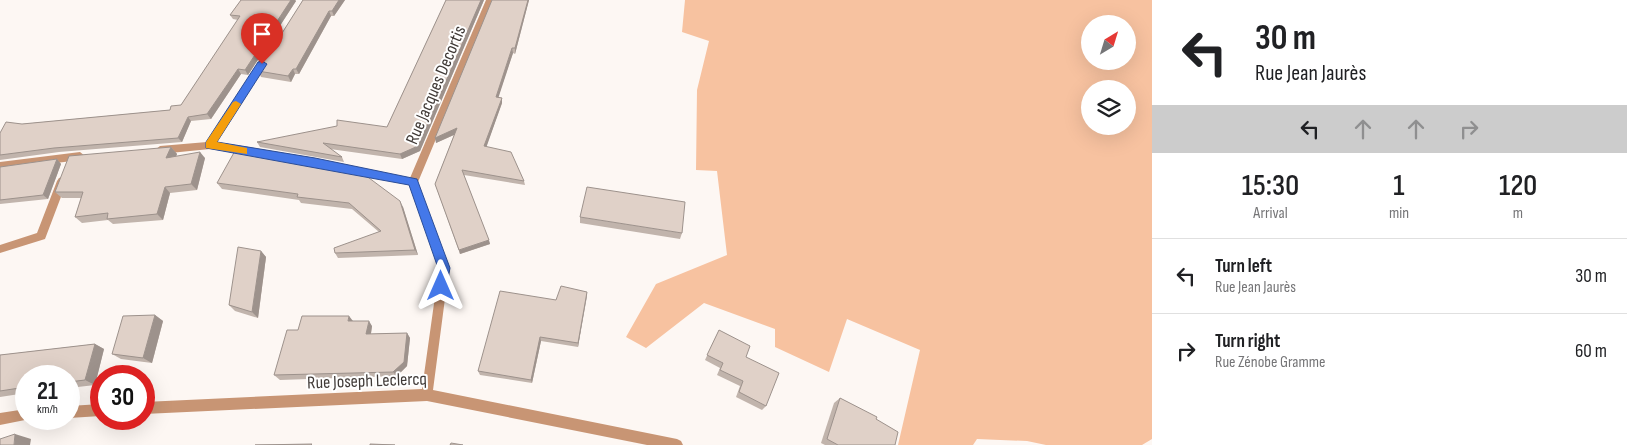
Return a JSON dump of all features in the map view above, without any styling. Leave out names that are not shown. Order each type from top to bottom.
[{"type":"street","name":"Rue Jacques Decortis","points":[[413,182],[490,0]]},
{"type":"street","points":[[210,145],[283,32]]},
{"type":"street","points":[[150,150],[210,145],[315,162],[413,182],[444,268],[427,395]]},
{"type":"street","points":[[0,166],[68,166],[91,155]]},
{"type":"street","points":[[0,250],[41,236],[68,166]]},
{"type":"street","name":"Rue Joseph Leclercq","points":[[155,407],[427,395],[677,445]]},
{"type":"street","points":[[0,419],[15,417]]},
{"type":"shaded area","points":[[685,0],[1152,0],[1152,439],[1142,445],[1046,445],[1027,441],[977,439],[973,445],[898,445],[920,350],[847,319],[829,372],[775,347],[775,329],[704,303],[646,348],[626,337],[656,284],[727,255],[717,171],[696,170],[697,90],[709,41],[682,32]]},
{"type":"building","points":[[241,0],[291,0],[245,70],[238,69],[207,114],[188,117],[178,138],[54,148],[0,155],[0,133],[6,122],[22,124],[170,110],[171,106],[181,105],[240,16],[230,15]]},
{"type":"building","points":[[303,0],[339,0],[332,11],[329,11],[296,69],[293,69],[288,76],[258,71]]},
{"type":"building","points":[[446,0],[481,0],[418,146],[400,154],[323,143],[342,157],[257,142],[337,126],[337,120],[387,127]]},
{"type":"building","points":[[492,0],[528,0],[515,48],[512,48],[496,97],[502,98],[484,146],[511,152],[524,181],[462,170],[489,240],[459,250],[435,184],[457,128],[435,138]]},
{"type":"building","points":[[171,147],[166,158],[200,152],[191,184],[165,187],[157,214],[107,219],[108,213],[75,217],[83,192],[55,192],[69,156]]},
{"type":"building","points":[[236,149],[361,172],[400,201],[415,250],[335,253],[334,248],[381,231],[349,203],[297,197],[298,194],[217,183]]},
{"type":"building","points":[[57,159],[43,195],[0,200],[0,167]]},
{"type":"building","points":[[587,187],[685,202],[682,233],[580,217]]},
{"type":"building","points":[[238,247],[261,251],[252,312],[229,305]]},
{"type":"building","points":[[561,286],[587,292],[578,343],[540,337],[531,380],[478,371],[500,291],[556,300]]},
{"type":"building","points":[[155,315],[143,358],[112,354],[123,316]]},
{"type":"building","points":[[302,316],[349,316],[348,321],[369,321],[366,334],[407,333],[404,362],[393,372],[274,375],[287,330],[298,330]]},
{"type":"building","points":[[719,330],[750,346],[746,357],[779,373],[766,406],[739,392],[743,381],[720,370],[723,363],[707,355]]},
{"type":"building","points":[[95,344],[85,380],[80,381],[80,365],[15,365],[15,389],[0,391],[0,355]]},
{"type":"building","points":[[840,398],[877,417],[876,419],[898,432],[895,445],[838,445],[827,439]]},
{"type":"building","points":[[15,434],[14,445],[0,445],[0,439]]},
{"type":"building","points":[[312,444],[311,445],[255,445]]},
{"type":"slow traffic","points":[[236,104],[210,145],[243,151]]},
{"type":"route","points":[[262,64],[210,145],[315,162],[413,182],[444,268],[441,286]]}]
